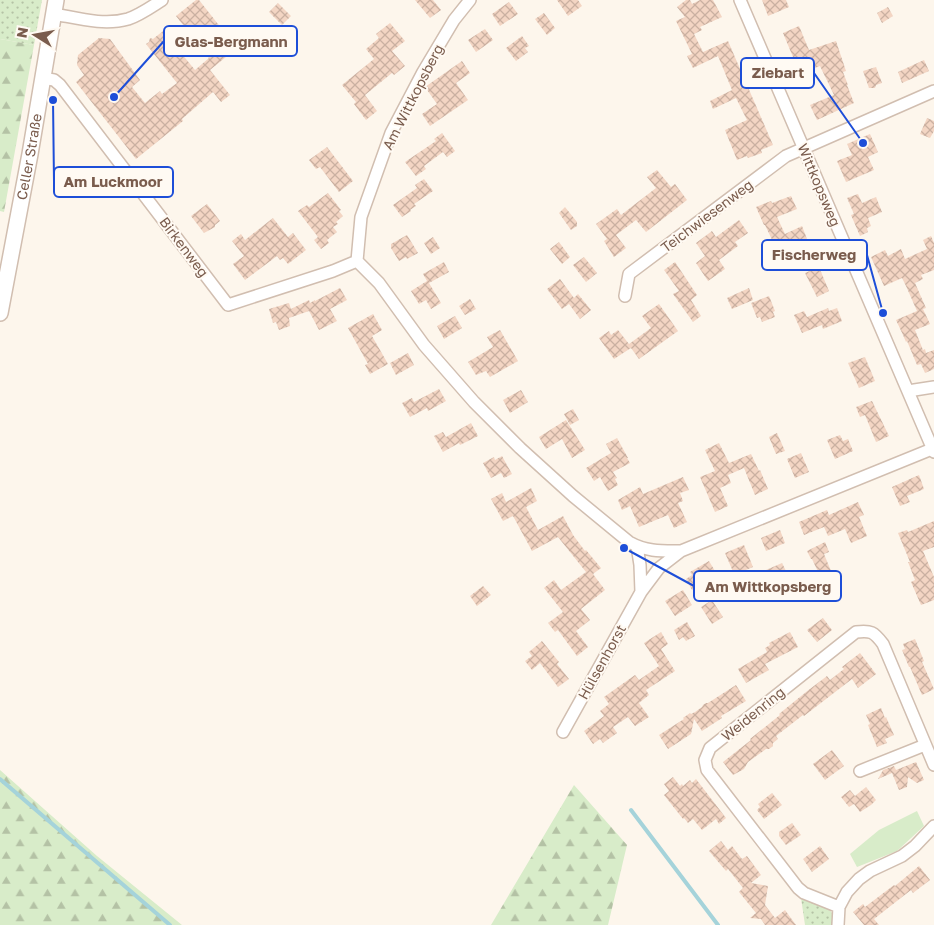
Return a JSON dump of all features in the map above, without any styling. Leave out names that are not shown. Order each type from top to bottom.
[{"type":"street","points":[[55,7],[83,20],[106,22],[127,19],[146,11],[162,0]]},
{"type":"street","name":"Am Wittkopsberg","points":[[357,261],[361,217],[391,133],[422,72],[454,20],[470,0]]},
{"type":"street","name":"Wittkopsweg","points":[[740,0],[933,451]]},
{"type":"street","name":"Celler Straße","points":[[0,312],[31,145],[52,81],[55,7]]},
{"type":"street","name":"Birkenweg","points":[[52,81],[228,304],[333,271],[357,261]]},
{"type":"street","name":"Teichwiesenweg","points":[[625,296],[630,274],[786,156],[934,91]]},
{"type":"street","points":[[357,261],[379,283],[424,345],[474,402],[520,448],[573,496],[637,546],[656,552],[681,551],[933,451]]},
{"type":"street","points":[[908,391],[934,387]]},
{"type":"street","name":"Hülsenhorst","points":[[637,546],[640,565],[640,592]]},
{"type":"street","name":"Hülsenhorst","points":[[562,732],[640,592],[659,568],[681,551]]},
{"type":"street","name":"Weidenring","points":[[839,907],[804,893],[798,888],[707,770],[705,760],[710,748],[856,632],[864,631],[872,632],[883,644],[934,765]]},
{"type":"street","points":[[860,771],[925,745]]},
{"type":"street","points":[[838,925],[839,907],[847,892],[859,879],[870,871],[902,856],[915,846],[934,826]]},
{"type":"green space","points":[[0,0],[42,0],[34,45],[0,39]]},
{"type":"green space","points":[[0,39],[34,45],[4,212],[0,211]]},
{"type":"green space","points":[[0,770],[97,856],[182,925],[0,925]]},
{"type":"green space","points":[[574,785],[627,845],[608,925],[491,925]]},
{"type":"green space","points":[[917,811],[924,826],[897,851],[857,867],[850,854],[879,830]]},
{"type":"green space","points":[[801,898],[828,908],[833,916],[834,925],[805,925]]},
{"type":"building","points":[[196,0],[199,0],[237,48],[210,70],[230,95],[221,102],[213,92],[182,119],[183,121],[136,159],[76,82],[84,75],[77,65],[78,55],[99,38],[110,39],[140,80],[132,87],[145,103],[160,91],[162,94],[177,83],[146,44],[150,38],[153,39],[163,31],[195,70],[209,58],[176,16]]},
{"type":"building","points":[[415,0],[433,0],[441,10],[430,18]]},
{"type":"building","points":[[557,0],[578,0],[582,6],[568,16]]},
{"type":"building","points":[[686,0],[690,0],[692,4],[700,0],[713,0],[722,17],[700,27],[702,30],[694,34],[703,52],[728,41],[773,145],[761,150],[762,153],[737,160],[725,130],[747,120],[736,98],[713,109],[710,101],[732,90],[718,56],[693,68],[687,56],[692,54],[676,21],[685,17],[677,7]]},
{"type":"building","points":[[762,0],[786,0],[789,7],[768,16]]},
{"type":"building","points":[[509,2],[518,14],[500,26],[492,14]]},
{"type":"building","points":[[278,3],[291,16],[282,25],[269,12]]},
{"type":"building","points":[[888,7],[893,16],[882,23],[877,13]]},
{"type":"building","points":[[544,13],[555,28],[547,35],[535,19]]},
{"type":"building","points":[[390,23],[405,41],[392,51],[405,66],[394,75],[392,73],[365,95],[377,111],[366,120],[354,104],[356,102],[342,85],[374,59],[366,49],[379,38],[376,34]]},
{"type":"building","points":[[799,26],[809,50],[836,41],[846,71],[843,72],[854,103],[817,120],[810,105],[834,95],[820,66],[800,74],[783,33]]},
{"type":"building","points":[[485,29],[493,40],[476,52],[468,40]]},
{"type":"building","points":[[522,36],[529,46],[525,48],[528,52],[516,61],[506,48]]},
{"type":"building","points":[[924,60],[929,71],[902,83],[898,72]]},
{"type":"building","points":[[462,61],[470,73],[456,83],[468,100],[430,126],[422,114],[437,104],[425,87]]},
{"type":"building","points":[[876,67],[882,83],[876,85],[875,88],[869,88],[863,71]]},
{"type":"building","points":[[927,118],[934,121],[934,131],[930,138],[920,134]]},
{"type":"building","points":[[442,133],[455,151],[447,157],[443,152],[424,166],[426,169],[416,176],[405,162],[436,141],[434,139]]},
{"type":"building","points":[[870,134],[878,152],[868,157],[874,170],[846,182],[837,161],[852,155],[847,144]]},
{"type":"building","points":[[327,147],[353,181],[339,192],[320,167],[316,169],[309,160]]},
{"type":"building","points":[[657,170],[671,187],[675,184],[687,200],[646,232],[636,220],[616,235],[626,248],[614,257],[604,241],[607,239],[596,224],[617,209],[621,215],[656,188],[647,177]]},
{"type":"building","points":[[424,179],[433,191],[414,204],[416,206],[402,217],[393,205],[417,188],[415,185]]},
{"type":"building","points":[[328,193],[341,210],[339,211],[343,216],[336,222],[338,224],[333,227],[337,232],[327,240],[329,243],[321,249],[314,240],[318,237],[298,211],[307,205],[309,207]]},
{"type":"building","points":[[858,194],[862,203],[876,197],[882,212],[868,218],[871,226],[867,228],[868,232],[860,236],[851,215],[854,214],[847,198]]},
{"type":"building","points":[[791,196],[797,209],[777,217],[785,234],[802,226],[807,239],[790,246],[786,239],[774,244],[756,207]]},
{"type":"building","points":[[207,204],[220,221],[215,227],[204,233],[191,216]]},
{"type":"building","points":[[565,207],[577,222],[577,226],[571,230],[559,213]]},
{"type":"building","points":[[273,218],[288,237],[293,233],[306,250],[288,264],[283,258],[280,260],[277,256],[245,280],[233,264],[244,256],[232,241],[241,234],[245,240]]},
{"type":"building","points":[[739,220],[748,233],[735,242],[738,246],[719,260],[725,269],[708,281],[696,263],[705,256],[696,243],[712,231],[716,237]]},
{"type":"building","points":[[407,235],[418,253],[399,261],[391,248],[391,244]]},
{"type":"building","points":[[931,236],[934,243],[934,270],[921,275],[923,279],[915,283],[926,308],[923,309],[930,324],[915,330],[923,350],[925,349],[926,353],[934,350],[934,369],[925,373],[921,364],[917,365],[896,320],[917,311],[906,286],[902,278],[884,286],[871,257],[885,250],[888,256],[901,249],[905,259],[927,249],[923,240]]},
{"type":"building","points":[[433,237],[440,248],[431,254],[424,243]]},
{"type":"building","points":[[559,242],[570,257],[562,264],[550,249]]},
{"type":"building","points":[[584,257],[597,273],[586,282],[573,265]]},
{"type":"building","points":[[444,262],[449,272],[429,283],[441,303],[431,309],[426,300],[419,304],[411,291],[427,281],[423,274]]},
{"type":"building","points":[[675,262],[697,295],[691,300],[701,316],[693,322],[673,294],[679,291],[664,270]]},
{"type":"building","points":[[819,267],[829,291],[817,297],[805,273]]},
{"type":"building","points":[[560,279],[574,298],[578,294],[591,310],[580,319],[569,304],[562,309],[547,289]]},
{"type":"building","points":[[340,288],[347,300],[330,309],[337,321],[319,330],[309,311],[289,318],[290,326],[279,330],[276,322],[273,323],[269,309],[289,303],[291,309],[309,300],[310,303],[315,301]]},
{"type":"building","points":[[749,288],[753,300],[732,309],[727,298]]},
{"type":"building","points":[[769,296],[775,311],[773,312],[775,317],[762,322],[760,317],[757,318],[751,303]]},
{"type":"building","points":[[470,299],[476,309],[465,315],[459,306]]},
{"type":"building","points":[[659,304],[678,331],[639,359],[631,348],[614,359],[599,338],[609,331],[611,335],[618,330],[629,344],[651,328],[642,316]]},
{"type":"building","points":[[828,308],[829,311],[837,308],[842,321],[823,329],[822,325],[802,333],[794,315],[804,311],[807,317]]},
{"type":"building","points":[[373,314],[382,330],[372,336],[388,364],[370,374],[365,365],[368,364],[348,328]]},
{"type":"building","points":[[455,316],[462,328],[444,339],[437,326]]},
{"type":"building","points":[[500,330],[518,361],[490,377],[486,371],[476,375],[468,362],[493,347],[487,337]]},
{"type":"building","points":[[408,353],[414,365],[396,375],[390,363]]},
{"type":"building","points":[[865,357],[875,381],[859,388],[848,363]]},
{"type":"building","points":[[439,389],[446,401],[428,411],[427,408],[410,417],[402,403],[412,398],[414,402]]},
{"type":"building","points":[[521,390],[528,402],[510,413],[503,400]]},
{"type":"building","points":[[872,401],[889,436],[876,442],[865,415],[860,417],[856,407]]},
{"type":"building","points":[[573,409],[579,420],[570,425],[564,414]]},
{"type":"building","points":[[566,420],[585,450],[572,458],[562,439],[546,449],[539,437]]},
{"type":"building","points":[[471,423],[478,436],[460,445],[459,443],[443,452],[434,436],[443,432],[446,437]]},
{"type":"building","points":[[777,433],[785,451],[776,454],[769,437]]},
{"type":"building","points":[[840,435],[843,441],[848,439],[853,451],[835,459],[827,440]]},
{"type":"building","points":[[617,438],[630,463],[613,472],[617,478],[615,479],[618,485],[608,491],[600,477],[594,481],[586,468],[611,453],[606,444]]},
{"type":"building","points":[[719,443],[729,463],[751,454],[768,489],[755,495],[744,468],[728,475],[731,483],[720,488],[728,506],[715,512],[700,477],[715,471],[705,450]]},
{"type":"building","points":[[801,453],[809,472],[795,478],[787,459]]},
{"type":"building","points":[[502,456],[512,474],[504,478],[501,473],[491,478],[483,463],[494,457],[495,460]]},
{"type":"building","points":[[919,475],[924,489],[907,496],[910,502],[900,506],[892,487]]},
{"type":"building","points":[[683,477],[689,490],[680,493],[683,501],[678,503],[687,522],[674,528],[668,515],[639,527],[630,506],[622,510],[618,500],[640,487],[643,494]]},
{"type":"building","points":[[531,488],[537,501],[526,507],[538,530],[563,516],[573,535],[601,568],[593,574],[605,590],[581,609],[590,620],[576,631],[588,647],[577,656],[558,630],[555,632],[548,623],[563,612],[544,588],[554,580],[561,590],[586,572],[558,537],[532,551],[513,516],[503,521],[491,499],[502,493],[506,502]]},
{"type":"building","points":[[858,502],[864,515],[859,517],[867,536],[851,543],[845,529],[828,536],[824,527],[804,535],[799,522],[827,510],[829,515]]},
{"type":"building","points":[[934,521],[934,547],[923,551],[934,577],[934,600],[921,605],[911,582],[915,580],[908,562],[910,562],[898,533],[907,530],[908,532]]},
{"type":"building","points":[[780,530],[785,543],[766,551],[761,538]]},
{"type":"building","points":[[825,542],[829,552],[824,554],[831,571],[820,576],[807,551]]},
{"type":"building","points":[[744,545],[753,567],[741,572],[752,590],[743,595],[725,553]]},
{"type":"building","points":[[709,561],[718,576],[692,590],[686,579],[692,575],[690,572]]},
{"type":"building","points":[[782,563],[786,571],[781,574],[792,596],[784,599],[773,578],[770,579],[766,570]]},
{"type":"building","points":[[483,586],[491,595],[477,606],[470,596]]},
{"type":"building","points":[[683,590],[692,605],[675,616],[665,601]]},
{"type":"building","points":[[712,600],[723,617],[712,624],[701,607]]},
{"type":"building","points":[[823,618],[832,630],[817,642],[807,630]]},
{"type":"building","points":[[687,622],[695,636],[686,641],[683,637],[679,640],[674,630]]},
{"type":"building","points":[[661,632],[668,644],[661,649],[675,671],[646,690],[649,695],[639,703],[649,717],[635,726],[628,717],[613,727],[617,733],[603,743],[600,739],[593,744],[584,731],[604,716],[600,711],[609,704],[604,697],[635,675],[639,680],[659,666],[644,643]]},
{"type":"building","points":[[790,632],[798,647],[765,664],[769,670],[746,683],[738,669],[767,652],[765,648],[770,645],[769,643]]},
{"type":"building","points":[[915,639],[924,661],[922,662],[934,689],[922,695],[902,650],[905,649],[903,644]]},
{"type":"building","points":[[542,641],[559,662],[557,664],[569,679],[558,687],[540,663],[532,670],[525,661],[532,656],[529,652]]},
{"type":"building","points":[[860,653],[876,674],[858,688],[852,679],[776,736],[778,739],[773,743],[773,746],[748,762],[744,769],[733,775],[723,762],[806,692],[827,676],[830,680],[844,669],[842,667]]},
{"type":"building","points":[[736,685],[746,701],[721,716],[722,718],[702,731],[694,719],[691,734],[668,749],[659,735],[690,713],[695,712]]},
{"type":"building","points":[[881,708],[894,735],[885,739],[887,743],[877,747],[866,715]]},
{"type":"building","points":[[832,750],[844,766],[825,780],[813,764]]},
{"type":"building","points":[[916,762],[924,780],[917,783],[908,777],[907,787],[899,790],[892,773],[878,779],[883,770],[894,766],[896,770]]},
{"type":"building","points":[[673,777],[680,786],[682,784],[683,786],[690,780],[692,783],[696,779],[726,818],[719,824],[716,819],[702,830],[693,819],[688,823],[664,795],[669,791],[664,784]]},
{"type":"building","points":[[866,787],[876,800],[860,812],[854,804],[849,807],[841,797],[850,790],[855,796]]},
{"type":"building","points":[[772,793],[782,805],[764,819],[757,810],[760,807],[758,804]]},
{"type":"building","points":[[792,823],[801,835],[786,845],[779,836],[779,832]]},
{"type":"building","points":[[721,841],[728,850],[732,846],[742,859],[747,856],[761,875],[751,883],[768,886],[765,905],[775,918],[785,910],[796,925],[765,925],[761,919],[750,918],[756,913],[739,892],[743,888],[728,869],[726,871],[709,851]]},
{"type":"building","points":[[820,846],[829,859],[812,872],[803,859]]},
{"type":"building","points":[[919,866],[930,880],[913,893],[911,890],[874,919],[879,925],[864,925],[853,912],[863,904],[865,907]]},
{"type":"waterway","points":[[0,779],[170,925]]},
{"type":"waterway","points":[[631,810],[718,925]]},
{"type":"place","name":"Glas-Bergmann","points":[[114,97]]},
{"type":"place","name":"Am Luckmoor","points":[[53,100]]},
{"type":"place","name":"Ziebart","points":[[863,143]]},
{"type":"place","name":"Fischerweg","points":[[883,313]]},
{"type":"place","name":"Am Wittkopsberg","points":[[624,548]]}]
